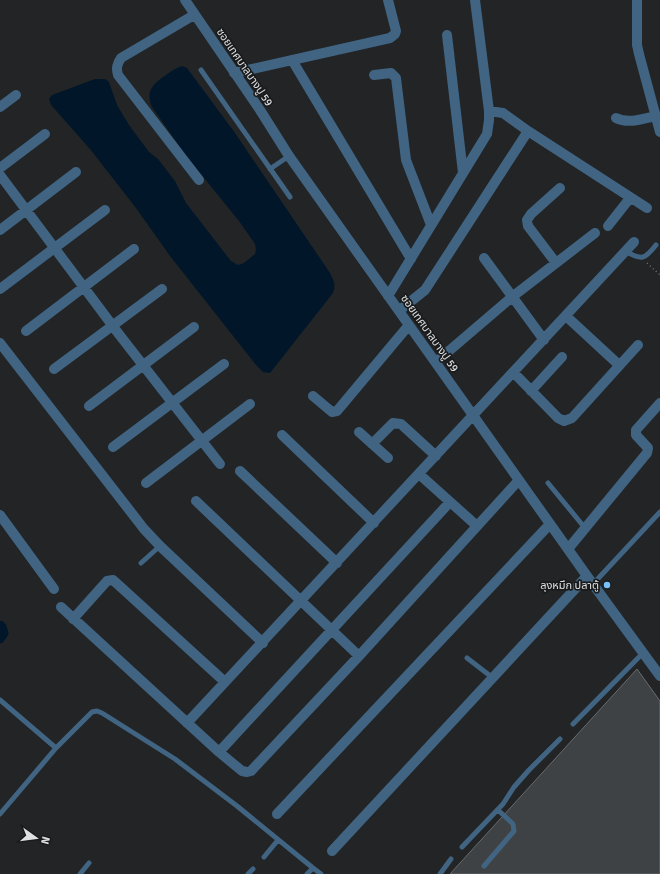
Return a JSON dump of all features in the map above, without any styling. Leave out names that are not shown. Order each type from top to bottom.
[{"type":"street","name":"ซอยเทศบาลบางปู 59","points":[[185,0],[289,156],[388,296],[400,310],[409,325],[550,524],[660,676]]},
{"type":"street","points":[[234,73],[390,38],[396,31],[388,0]]},
{"type":"street","points":[[388,296],[487,134],[489,111],[475,0]]},
{"type":"street","points":[[636,0],[637,45],[660,132]]},
{"type":"street","points":[[194,15],[121,58],[116,68],[118,75],[200,180]]},
{"type":"street","points":[[447,35],[463,173]]},
{"type":"street","points":[[292,60],[411,259]]},
{"type":"street","points":[[374,75],[391,73],[396,78],[406,160],[431,225]]},
{"type":"street","points":[[0,107],[16,95]]},
{"type":"street","points":[[489,111],[503,113],[647,208]]},
{"type":"street","points":[[616,118],[622,121],[638,120],[656,116]]},
{"type":"street","points":[[400,310],[425,290],[528,130]]},
{"type":"street","points":[[0,168],[45,134]]},
{"type":"street","points":[[0,230],[76,172]]},
{"type":"street","points":[[0,174],[84,287],[220,464]]},
{"type":"street","points":[[556,263],[528,226],[527,220],[531,214],[560,188]]},
{"type":"street","points":[[608,226],[630,198]]},
{"type":"street","points":[[0,289],[105,210]]},
{"type":"street","points":[[436,362],[512,297],[595,233]]},
{"type":"street","points":[[187,723],[514,373],[634,242]]},
{"type":"street","points":[[26,332],[134,249]]},
{"type":"street","points":[[484,258],[544,340]]},
{"type":"street","points":[[54,370],[162,289]]},
{"type":"street","points":[[566,316],[619,365]]},
{"type":"street","points":[[313,396],[332,412],[337,411],[409,325]]},
{"type":"street","points":[[89,406],[194,327]]},
{"type":"street","points":[[0,343],[144,529],[160,546],[263,643]]},
{"type":"street","points":[[514,373],[561,420],[569,420],[638,345]]},
{"type":"street","points":[[531,391],[562,357]]},
{"type":"street","points":[[113,447],[224,364]]},
{"type":"street","points":[[568,549],[647,453],[648,448],[636,435],[636,430],[660,403]]},
{"type":"street","points":[[146,483],[250,404]]},
{"type":"street","points":[[372,444],[393,423],[397,422],[436,456]]},
{"type":"street","points":[[359,432],[388,458]]},
{"type":"street","points":[[282,435],[374,523]]},
{"type":"street","points":[[240,471],[337,562]]},
{"type":"street","points":[[419,474],[477,526]]},
{"type":"street","points":[[61,607],[219,752],[242,771],[251,771],[360,656],[519,480]]},
{"type":"street","points":[[196,501],[360,656]]},
{"type":"street","points":[[219,752],[450,502]]},
{"type":"street","points":[[0,515],[54,589]]},
{"type":"street","points":[[277,814],[550,524]]},
{"type":"street","points":[[73,619],[107,580],[113,580],[225,682]]},
{"type":"street","points":[[332,851],[492,678],[590,580]]},
{"type":"lane","points":[[201,70],[290,197]]},
{"type":"lane","points":[[270,168],[289,156]]},
{"type":"lane","points":[[625,251],[641,258],[648,255],[656,245]]},
{"type":"lane","points":[[548,483],[585,528]]},
{"type":"lane","points":[[590,580],[660,512]]},
{"type":"lane","points":[[142,563],[160,546]]},
{"type":"lane","points":[[573,724],[643,653]]},
{"type":"lane","points":[[467,658],[492,678]]},
{"type":"lane","points":[[0,700],[56,748]]},
{"type":"lane","points":[[0,814],[56,748],[92,712],[97,711],[175,759],[237,806],[321,874]]},
{"type":"lane","points":[[462,847],[498,810],[529,770],[560,739]]},
{"type":"lane","points":[[484,866],[514,831],[513,824],[498,810]]},
{"type":"lane","points":[[264,857],[278,840]]},
{"type":"lane","points":[[440,874],[452,859]]},
{"type":"lane","points":[[80,874],[89,863]]},
{"type":"lane","points":[[307,874],[312,868]]},
{"type":"lane","points":[[248,874],[253,869]]},
{"type":"path","points":[[641,258],[660,275]]},
{"type":"water","points":[[182,66],[187,68],[235,133],[330,273],[333,281],[333,293],[270,373],[263,372],[256,365],[170,256],[136,208],[90,149],[51,105],[49,99],[52,95],[95,79],[105,79],[109,82],[117,105],[129,125],[149,152],[158,159],[175,181],[186,203],[231,261],[238,265],[244,263],[255,254],[255,244],[239,221],[187,157],[152,107],[150,101],[150,92],[154,85],[170,72]]},
{"type":"building","points":[[637,669],[660,701],[660,874],[450,874]]},
{"type":"waterway","points":[[0,625],[4,633],[0,639]]},
{"type":"place","name":"ลุงหมึก ปลาตู้","points":[[607,585]]}]
